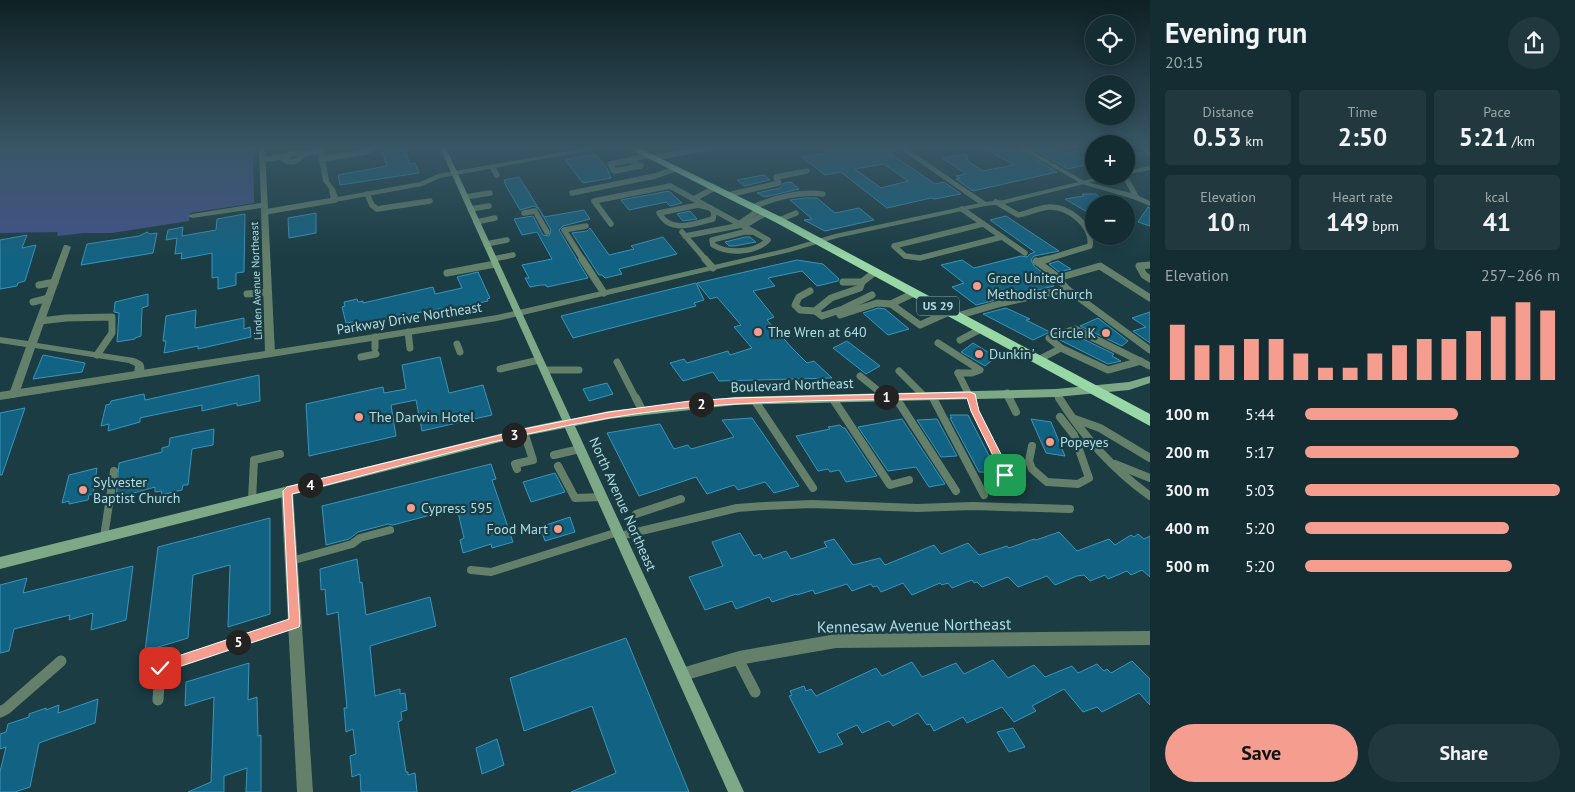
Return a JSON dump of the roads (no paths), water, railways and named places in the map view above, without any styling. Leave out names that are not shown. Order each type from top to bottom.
[{"type":"highway","name":"US 29","points":[[708,185],[779,220],[1150,421]]},
{"type":"main road","name":"North Avenue Northeast","points":[[459,185],[736,792]]},
{"type":"main road","name":"Boulevard Northeast","points":[[0,563],[524,432],[568,422],[642,410],[690,404],[755,401],[1056,393],[1129,386],[1150,379]]},
{"type":"street","name":"Linden Avenue Northeast","points":[[263,185],[270,354]]},
{"type":"street","points":[[329,185],[335,200],[417,185]]},
{"type":"street","points":[[957,185],[985,204],[1064,185]]},
{"type":"street","points":[[985,204],[995,198],[1060,185]]},
{"type":"street","points":[[1094,185],[1136,197],[1150,204]]},
{"type":"street","points":[[1130,185],[1136,197]]},
{"type":"street","name":"Parkway Drive Northeast","points":[[0,396],[517,313],[776,253],[818,241],[985,204]]},
{"type":"street","points":[[192,216],[264,208]]},
{"type":"street","points":[[14,394],[67,247]]},
{"type":"street","points":[[0,340],[132,360],[140,364],[139,374]]},
{"type":"street","points":[[287,491],[305,792]]},
{"type":"street","name":"Kennesaw Avenue Northeast","points":[[683,674],[707,666],[786,648],[836,641],[1150,638]]},
{"type":"lane","points":[[572,193],[611,185]]},
{"type":"lane","points":[[728,195],[771,185]]},
{"type":"lane","points":[[611,224],[594,201],[670,186],[740,223],[768,240],[764,244],[734,252],[719,250],[713,245],[712,240],[754,232]]},
{"type":"lane","points":[[694,199],[714,188]]},
{"type":"lane","points":[[685,236],[740,223],[747,224],[768,200],[809,191],[823,194]]},
{"type":"lane","points":[[465,197],[490,193]]},
{"type":"lane","points":[[367,194],[372,205],[377,209],[430,200]]},
{"type":"lane","points":[[264,208],[335,200]]},
{"type":"lane","points":[[996,202],[1012,213],[1020,214],[1048,207],[1057,208],[1082,222],[1089,229],[1092,236],[1090,246],[1085,249],[1035,260],[1058,278],[1067,289],[1150,350]]},
{"type":"lane","points":[[698,205],[711,208],[714,213],[713,219],[678,227],[669,226],[661,219],[659,213],[698,205]]},
{"type":"lane","points":[[470,209],[489,206]]},
{"type":"lane","points":[[962,209],[1024,253]]},
{"type":"lane","points":[[524,213],[535,211],[547,232]]},
{"type":"lane","points":[[779,220],[796,213]]},
{"type":"lane","points":[[476,222],[495,218]]},
{"type":"lane","points":[[983,224],[896,244],[894,248],[905,256],[920,258],[1002,237]]},
{"type":"lane","points":[[586,226],[564,230],[604,293]]},
{"type":"lane","points":[[678,227],[713,268]]},
{"type":"lane","points":[[486,244],[506,240]]},
{"type":"lane","points":[[764,244],[776,253]]},
{"type":"lane","points":[[447,273],[494,262],[513,255]]},
{"type":"lane","points":[[1150,265],[1139,266],[1144,275],[1150,279]]},
{"type":"lane","points":[[1058,278],[1100,266],[1150,298]]},
{"type":"lane","points":[[816,311],[832,298],[861,285],[875,272]]},
{"type":"lane","points":[[39,285],[55,282]]},
{"type":"lane","points":[[810,291],[799,297],[794,305],[800,310],[816,311],[822,316],[844,308],[872,294],[861,285],[843,282]]},
{"type":"lane","points":[[891,304],[920,325],[953,314],[1067,289]]},
{"type":"lane","points":[[247,294],[268,292]]},
{"type":"lane","points":[[840,315],[877,303],[891,304],[914,293]]},
{"type":"lane","points":[[33,302],[49,298]]},
{"type":"lane","points":[[40,321],[66,318],[112,317],[114,326],[111,338],[96,355]]},
{"type":"lane","points":[[960,340],[981,329]]},
{"type":"lane","points":[[1141,361],[1108,370],[1061,348],[1049,338],[1074,329],[1141,361],[1150,366]]},
{"type":"lane","points":[[408,332],[410,348]]},
{"type":"lane","points":[[361,357],[376,351],[374,337]]},
{"type":"lane","points":[[938,343],[980,370],[972,373],[958,373],[970,394],[975,411],[1004,470],[1006,489]]},
{"type":"lane","points":[[457,344],[460,352]]},
{"type":"lane","points":[[1038,360],[1061,348]]},
{"type":"lane","points":[[500,369],[539,360]]},
{"type":"lane","points":[[617,362],[642,410]]},
{"type":"lane","points":[[544,370],[578,370]]},
{"type":"lane","points":[[899,371],[928,396],[984,495]]},
{"type":"lane","points":[[860,376],[891,397],[956,491]]},
{"type":"lane","points":[[1056,393],[1074,419],[1111,462],[1138,488],[1150,496]]},
{"type":"lane","points":[[1007,394],[1016,412]]},
{"type":"lane","points":[[833,398],[890,485],[909,480]]},
{"type":"lane","points":[[755,401],[813,488]]},
{"type":"lane","points":[[1032,446],[1029,461],[1032,469],[1048,482],[1078,484],[1089,478],[1074,435],[1060,417],[1074,419],[1100,428],[1150,458]]},
{"type":"lane","points":[[517,469],[515,464],[533,460],[524,432]]},
{"type":"lane","points":[[554,455],[580,449]]},
{"type":"lane","points":[[252,500],[254,460],[280,454]]},
{"type":"lane","points":[[1111,462],[1150,478]]},
{"type":"lane","points":[[558,466],[575,498],[602,497]]},
{"type":"lane","points":[[104,537],[114,471]]},
{"type":"lane","points":[[636,514],[681,499]]},
{"type":"lane","points":[[471,570],[491,572],[619,534],[737,508],[812,504],[917,508],[973,506],[1070,509]]},
{"type":"lane","points":[[291,561],[352,544],[360,538],[390,530]]},
{"type":"lane","points":[[158,700],[160,668],[295,623]]},
{"type":"lane","points":[[738,659],[755,692]]},
{"type":"lane","points":[[0,712],[6,710],[61,661]]},
{"type":"place","name":"Grace United Methodist Church","points":[[977,286]]},
{"type":"place","name":"The Wren at 640","points":[[758,332]]},
{"type":"place","name":"Circle K","points":[[1106,333]]},
{"type":"place","name":"Dunkin'","points":[[979,354]]},
{"type":"place","name":"The Darwin Hotel","points":[[359,417]]},
{"type":"place","name":"Popeyes","points":[[1050,442]]},
{"type":"place","name":"Sylvester Baptist Church","points":[[83,490]]},
{"type":"place","name":"Cypress 595","points":[[411,508]]},
{"type":"place","name":"Food Mart","points":[[558,529]]}]
